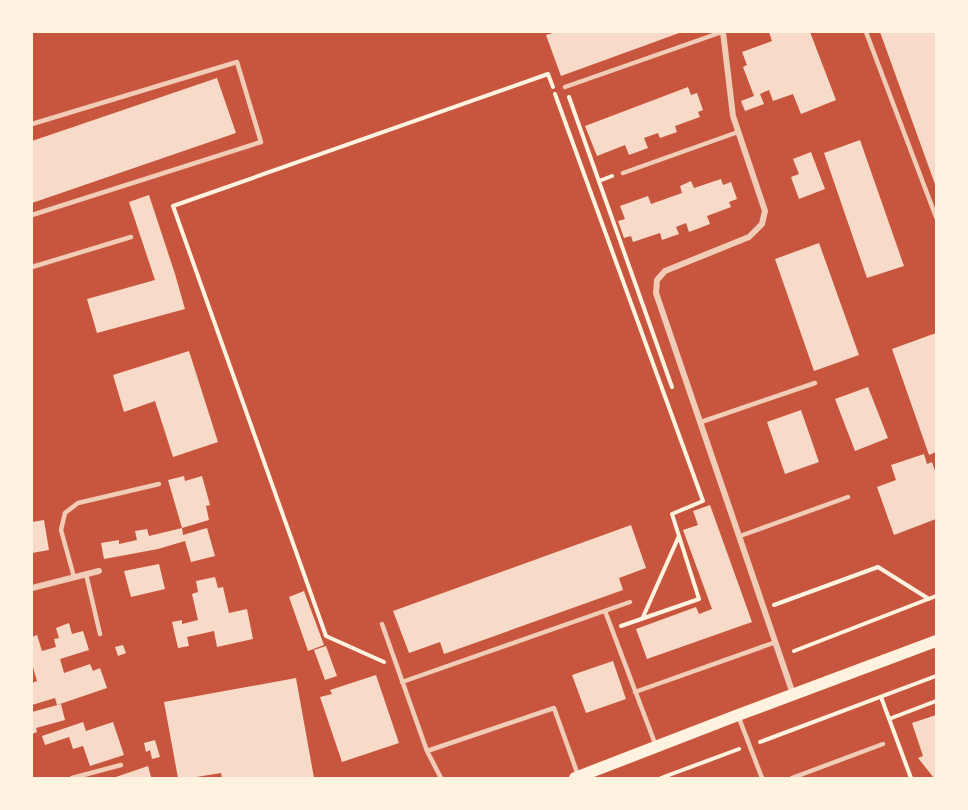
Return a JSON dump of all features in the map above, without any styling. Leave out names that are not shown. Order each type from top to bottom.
[{"type":"main road","points":[[577,778],[936,641]]},
{"type":"street","points":[[722,32],[733,116],[765,211],[762,224],[749,237],[665,271],[657,280],[656,293],[794,694]]},
{"type":"street","points":[[32,588],[99,571]]},
{"type":"lane","points":[[565,87],[722,32]]},
{"type":"lane","points":[[866,32],[936,217]]},
{"type":"lane","points":[[32,124],[237,62],[261,142],[32,215]]},
{"type":"lane","points":[[622,172],[738,132]]},
{"type":"lane","points":[[32,267],[131,237]]},
{"type":"lane","points":[[701,422],[815,383]]},
{"type":"lane","points":[[74,577],[62,530],[66,513],[78,503],[159,484]]},
{"type":"lane","points":[[740,536],[848,497]]},
{"type":"lane","points":[[86,574],[100,634]]},
{"type":"lane","points":[[402,682],[630,602]]},
{"type":"lane","points":[[605,611],[656,747]]},
{"type":"lane","points":[[382,624],[427,752],[441,778]]},
{"type":"lane","points":[[635,692],[776,642]]},
{"type":"lane","points":[[427,752],[554,708],[577,778]]},
{"type":"lane","points":[[738,715],[762,778]]},
{"type":"lane","points":[[792,778],[883,744]]},
{"type":"lane","points":[[72,778],[121,765]]},
{"type":"path","points":[[397,667],[326,636],[173,206],[548,74],[703,501],[672,514],[699,599],[643,617],[612,630]]},
{"type":"path","points":[[565,87],[675,393]]},
{"type":"path","points":[[643,617],[679,536]]},
{"type":"path","points":[[765,608],[878,567],[929,599]]},
{"type":"path","points":[[794,651],[936,596]]},
{"type":"path","points":[[661,778],[936,676]]},
{"type":"path","points":[[881,697],[911,778]]},
{"type":"path","points":[[889,719],[936,701]]},
{"type":"building","points":[[556,32],[682,32],[561,76],[546,35]]},
{"type":"building","points":[[769,32],[810,32],[836,100],[801,114],[793,94],[773,101],[769,90],[760,94],[764,104],[745,111],[741,101],[754,96],[743,67],[747,65],[742,52],[772,41]]},
{"type":"building","points":[[880,32],[936,32],[936,187]]},
{"type":"building","points":[[217,78],[236,133],[32,203],[32,141]]},
{"type":"building","points":[[688,87],[691,95],[697,93],[703,110],[698,112],[700,117],[675,126],[677,132],[660,138],[658,133],[644,138],[648,148],[629,155],[625,145],[597,156],[585,126]]},
{"type":"building","points":[[860,140],[904,266],[867,278],[824,153]]},
{"type":"building","points":[[811,152],[825,189],[799,199],[791,177],[799,174],[793,159]]},
{"type":"building","points":[[721,179],[723,185],[731,182],[737,199],[729,202],[731,207],[707,216],[710,224],[689,232],[686,223],[676,227],[679,234],[662,240],[660,233],[633,242],[631,236],[624,238],[618,221],[625,219],[620,206],[648,196],[651,204],[682,193],[680,186],[691,181],[694,188]]},
{"type":"building","points":[[149,195],[185,309],[97,333],[87,299],[155,280],[129,202]]},
{"type":"building","points":[[819,243],[859,355],[814,371],[775,259]]},
{"type":"building","points":[[936,333],[936,452],[929,455],[892,349]]},
{"type":"building","points":[[189,351],[218,442],[173,457],[155,401],[124,412],[113,375]]},
{"type":"building","points":[[868,387],[888,438],[855,451],[835,399]]},
{"type":"building","points":[[801,410],[819,462],[785,474],[767,422]]},
{"type":"building","points":[[924,454],[927,464],[932,462],[936,474],[936,519],[894,535],[877,487],[896,480],[891,465]]},
{"type":"building","points":[[184,476],[185,481],[202,476],[210,505],[206,506],[209,520],[182,528],[168,480]]},
{"type":"building","points":[[710,505],[752,622],[647,659],[636,629],[696,607],[699,614],[712,609],[683,530],[698,525],[693,511]]},
{"type":"building","points":[[44,520],[49,550],[32,553],[32,522]]},
{"type":"building","points":[[631,525],[646,568],[619,578],[623,590],[444,654],[440,642],[409,653],[393,611]]},
{"type":"building","points":[[182,528],[183,535],[207,528],[215,556],[191,562],[185,541],[158,549],[104,559],[101,543],[119,540],[119,544],[137,540],[135,531],[147,529],[149,536]]},
{"type":"building","points":[[159,564],[165,589],[131,597],[124,571]]},
{"type":"building","points":[[215,577],[218,588],[223,587],[229,613],[247,609],[253,639],[217,647],[214,631],[187,637],[189,646],[178,648],[172,622],[182,620],[182,624],[198,620],[192,594],[198,592],[196,581]]},
{"type":"building","points":[[304,591],[324,645],[308,651],[289,597]]},
{"type":"building","points":[[69,623],[72,634],[83,631],[89,650],[60,659],[64,673],[90,664],[93,671],[100,668],[107,688],[57,705],[55,698],[32,705],[32,683],[37,681],[32,664],[32,637],[37,635],[42,651],[56,647],[54,639],[59,638],[56,628]]},
{"type":"building","points":[[123,645],[126,653],[118,656],[115,647]]},
{"type":"building","points":[[326,646],[337,676],[325,680],[314,650]]},
{"type":"building","points":[[613,661],[626,699],[586,713],[572,675]]},
{"type":"building","points":[[376,675],[399,743],[342,762],[320,697],[332,694],[330,690]]},
{"type":"building","points":[[296,678],[314,778],[222,778],[221,773],[178,778],[164,702]]},
{"type":"building","points":[[61,704],[65,720],[36,728],[37,732],[32,734],[32,712]]},
{"type":"building","points":[[936,715],[936,778],[934,778],[918,758],[923,756],[912,723]]},
{"type":"building","points":[[83,722],[86,731],[113,722],[124,755],[90,766],[83,746],[73,749],[69,737],[45,745],[42,736]]},
{"type":"building","points":[[155,740],[160,757],[152,759],[150,750],[146,752],[144,743]]},
{"type":"building","points":[[148,766],[151,777],[113,778]]}]
